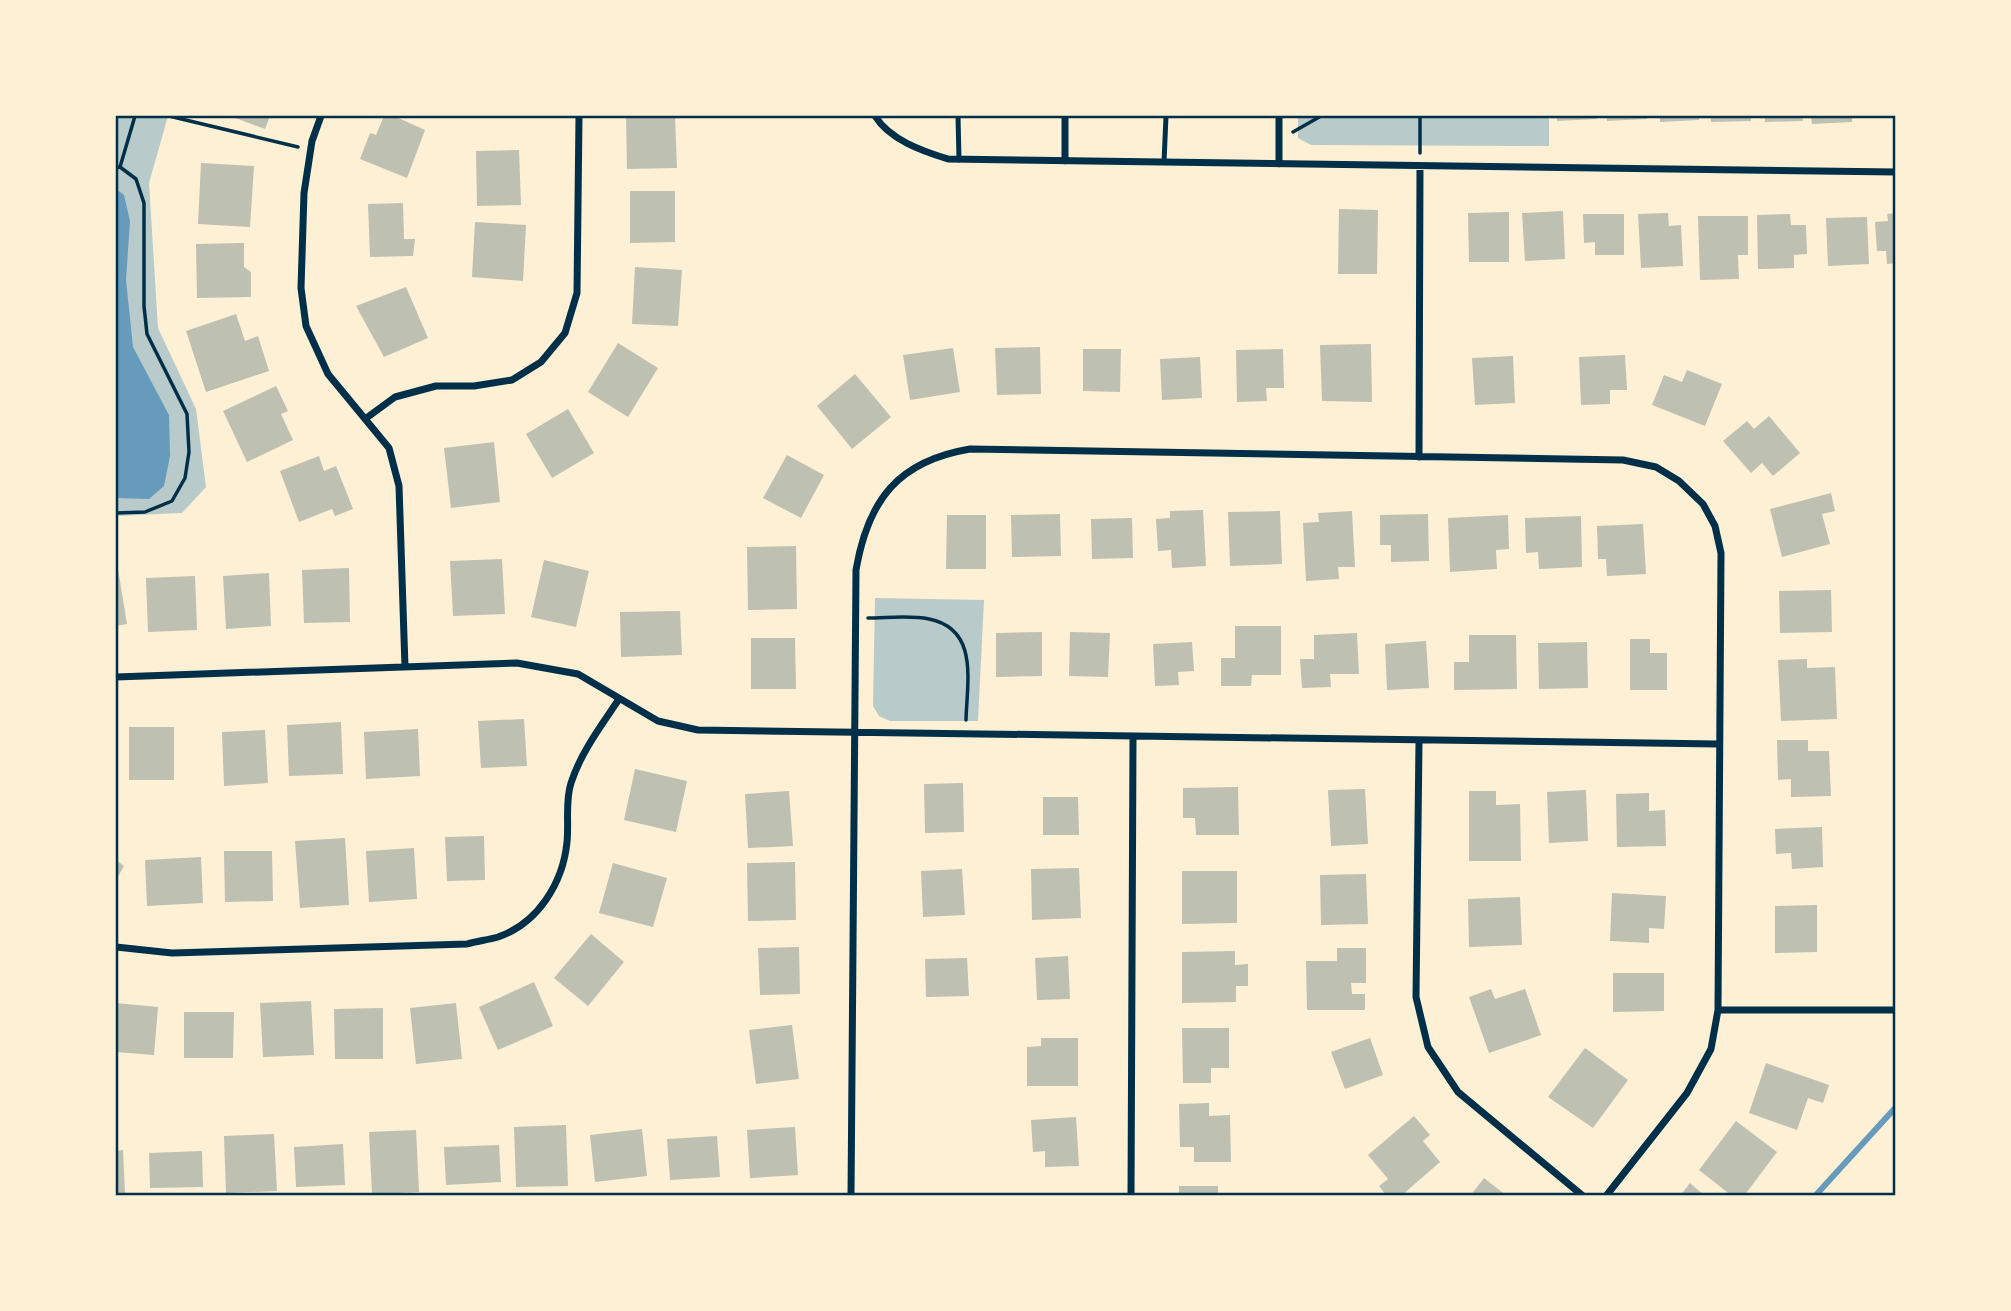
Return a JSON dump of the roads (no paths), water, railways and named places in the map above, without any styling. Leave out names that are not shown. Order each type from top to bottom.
[{"type":"street","points":[[321,116],[310,150],[304,193],[301,288],[306,327],[328,373],[389,448],[399,486],[405,667]]},
{"type":"street","points":[[365,418],[395,397],[436,386],[474,386],[512,380],[541,362],[565,332],[577,293],[579,116]]},
{"type":"street","points":[[875,116],[895,135],[914,147],[959,160],[1895,172]]},
{"type":"street","points":[[1065,116],[1065,161]]},
{"type":"street","points":[[1279,116],[1279,164]]},
{"type":"street","points":[[1419,457],[1420,166]]},
{"type":"street","points":[[851,1195],[856,570],[860,545],[869,519],[892,485],[920,464],[970,449],[1623,460],[1656,467],[1679,481],[1703,503],[1715,526],[1721,553],[1718,1010],[1711,1049],[1687,1093],[1606,1195]]},
{"type":"street","points":[[116,677],[517,663],[578,674],[657,721],[698,730],[1718,744]]},
{"type":"street","points":[[116,947],[172,953],[467,944],[499,937],[527,922],[555,887],[567,843],[570,786],[585,750],[619,699]]},
{"type":"street","points":[[1131,1195],[1133,737]]},
{"type":"street","points":[[1419,741],[1416,997],[1428,1047],[1458,1092],[1583,1195]]},
{"type":"street","points":[[1718,1010],[1895,1010]]},
{"type":"lane","points":[[958,116],[959,160]]},
{"type":"lane","points":[[1164,162],[1166,116]]},
{"type":"water","points":[[116,189],[124,195],[130,221],[126,280],[133,347],[169,415],[170,456],[164,486],[149,499],[116,498]]},
{"type":"waterway","points":[[1815,1196],[1896,1107]]}]
